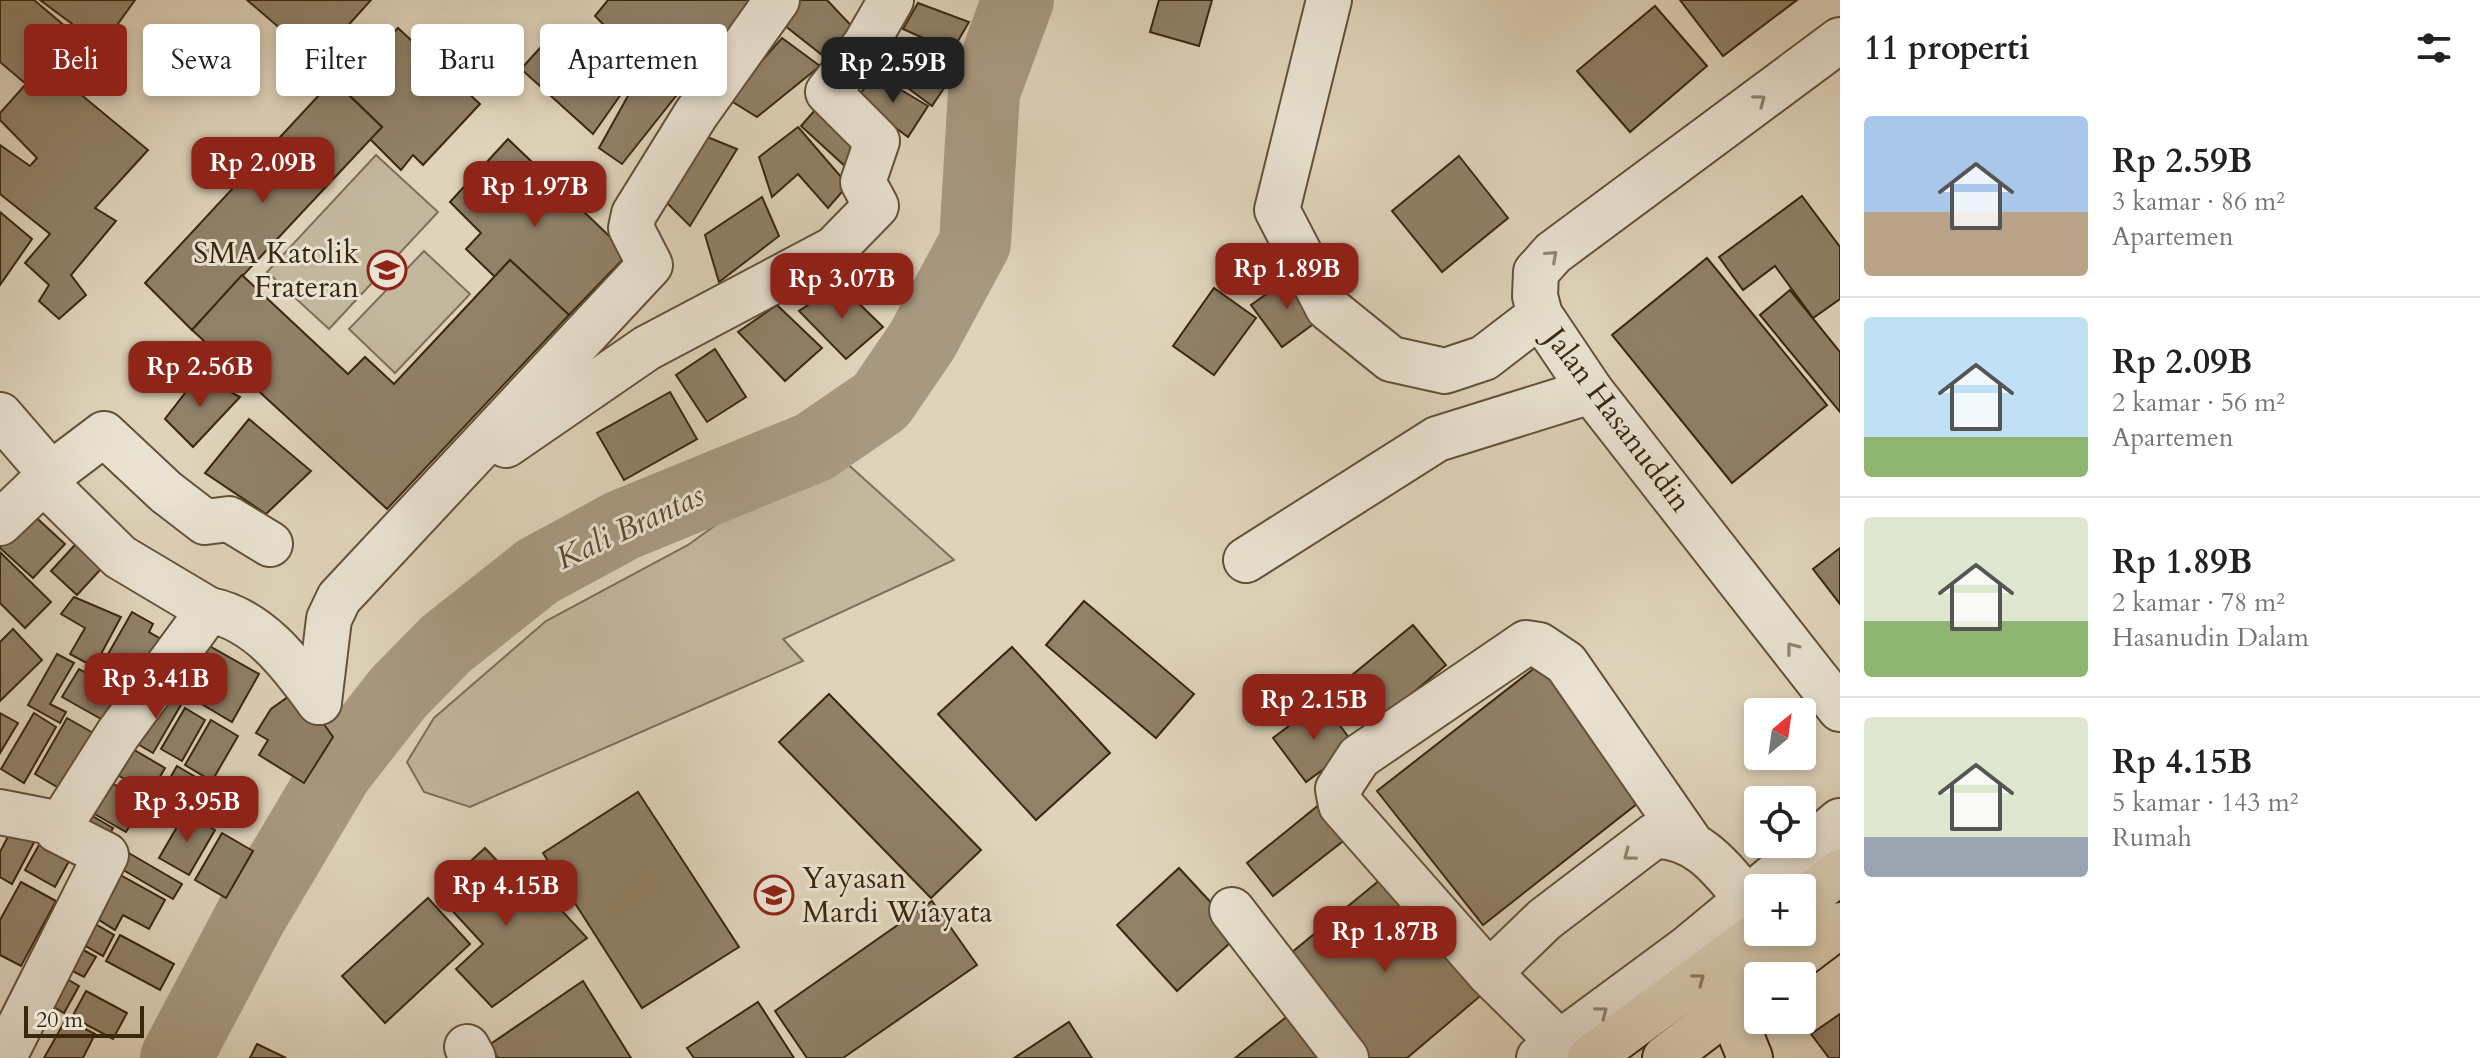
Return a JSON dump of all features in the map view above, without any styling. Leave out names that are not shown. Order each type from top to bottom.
[{"type":"main road","points":[[1816,890],[1840,872]]},
{"type":"main road","points":[[1567,1054],[1744,914]]},
{"type":"main road","points":[[1791,962],[1840,925]]},
{"type":"main road","points":[[1665,1058],[1744,998]]},
{"type":"main road","points":[[1748,1034],[1750,1058]]},
{"type":"street","points":[[0,415],[47,477],[120,557],[209,610],[231,614],[287,657],[319,702],[329,619],[339,598],[650,265],[631,228],[634,214],[696,114],[777,0]]},
{"type":"street","points":[[432,497],[647,348],[834,249],[876,206],[863,182],[877,141],[828,92],[865,45],[891,0]]},
{"type":"street","points":[[1329,0],[1277,210],[1328,308],[1391,359],[1445,371],[1484,358],[1540,315]]},
{"type":"street","name":"Jalan Hasanuddin","points":[[1840,40],[1545,260],[1536,272],[1535,296],[1540,315],[1591,391],[1840,709]]},
{"type":"street","points":[[1246,560],[1437,439],[1591,391]]},
{"type":"street","points":[[0,523],[47,477],[104,434],[166,492],[205,522],[229,519],[270,544]]},
{"type":"street","points":[[11,1050],[106,855],[57,830],[118,734],[209,610]]},
{"type":"street","points":[[1567,1054],[1489,973],[1341,805],[1338,789],[1359,757],[1526,643],[1539,645],[1566,663],[1690,842]]},
{"type":"street","points":[[0,812],[61,824]]},
{"type":"street","points":[[1787,874],[1840,821]]},
{"type":"street","points":[[1489,973],[1545,919],[1654,836],[1671,836],[1690,842],[1706,853],[1744,891]]},
{"type":"street","points":[[1232,910],[1346,1058]]},
{"type":"shaded area","points":[[376,155],[438,212],[329,329],[267,272]]},
{"type":"shaded area","points":[[424,251],[470,294],[395,373],[349,329]]},
{"type":"shaded area","points":[[842,459],[954,560],[783,639],[803,661],[470,807],[424,792],[407,762],[434,718],[546,621],[688,545],[753,498]]},
{"type":"building","points":[[0,0],[34,0],[62,24],[24,24],[24,82],[0,62]]},
{"type":"building","points":[[40,0],[135,0],[118,24],[72,24]]},
{"type":"building","points":[[247,0],[371,0],[349,24],[276,25]]},
{"type":"building","points":[[608,0],[750,2],[727,37],[727,24],[603,24],[595,16]]},
{"type":"building","points":[[794,0],[827,0],[861,36],[836,66],[779,21]]},
{"type":"building","points":[[1159,0],[1212,0],[1199,46],[1150,32]]},
{"type":"building","points":[[1680,0],[1797,0],[1723,56]]},
{"type":"building","points":[[918,3],[969,22],[952,51],[903,29]]},
{"type":"building","points":[[1655,6],[1707,66],[1630,132],[1577,71]]},
{"type":"building","points":[[398,28],[411,40],[411,96],[471,96],[480,104],[423,165],[413,155],[401,170],[370,139],[382,127],[350,96],[395,96],[395,31]]},
{"type":"building","points":[[782,38],[820,66],[757,117],[728,99]]},
{"type":"building","points":[[900,45],[952,76],[932,106],[880,67]]},
{"type":"building","points":[[540,48],[540,86],[524,72],[524,66]]},
{"type":"building","points":[[876,75],[928,106],[908,137],[856,98]]},
{"type":"building","points":[[24,86],[24,96],[83,96],[148,150],[95,208],[116,221],[71,275],[86,295],[59,319],[39,301],[49,285],[25,263],[50,234],[0,194],[0,145],[30,166],[37,158],[0,120],[0,113]]},
{"type":"building","points":[[318,96],[350,96],[382,127],[192,330],[145,283]]},
{"type":"building","points":[[551,96],[620,96],[593,134]]},
{"type":"building","points":[[628,96],[676,96],[622,164],[599,148]]},
{"type":"building","points":[[823,101],[869,143],[847,168],[801,126]]},
{"type":"building","points":[[798,127],[848,185],[828,208],[798,174],[772,197],[759,157]]},
{"type":"building","points":[[695,132],[737,149],[690,226],[664,200]]},
{"type":"building","points":[[508,139],[628,254],[569,315],[510,260],[495,277],[466,249],[481,233],[450,202]]},
{"type":"building","points":[[1459,156],[1508,218],[1442,272],[1392,211]]},
{"type":"building","points":[[1802,196],[1840,247],[1840,299],[1813,318],[1775,266],[1743,290],[1719,257]]},
{"type":"building","points":[[762,197],[779,236],[719,282],[705,235]]},
{"type":"building","points":[[0,212],[32,239],[0,285]]},
{"type":"building","points":[[1707,258],[1827,405],[1732,483],[1612,335]]},
{"type":"building","points":[[510,260],[569,315],[387,509],[192,330],[242,275],[348,374],[365,357],[394,384]]},
{"type":"building","points":[[1292,276],[1323,317],[1282,347],[1251,305]]},
{"type":"building","points":[[839,284],[883,327],[846,359],[799,311]]},
{"type":"building","points":[[1214,288],[1256,318],[1214,375],[1173,346]]},
{"type":"building","points":[[1790,290],[1840,352],[1840,412],[1760,315]]},
{"type":"building","points":[[777,305],[822,348],[785,381],[738,332]]},
{"type":"building","points":[[715,349],[746,397],[707,422],[676,375]]},
{"type":"building","points":[[199,375],[240,397],[193,447],[165,419]]},
{"type":"building","points":[[670,392],[697,439],[624,480],[597,433]]},
{"type":"building","points":[[249,419],[311,471],[266,514],[205,473]]},
{"type":"building","points":[[28,510],[65,544],[33,578],[0,548],[0,541]]},
{"type":"building","points":[[85,534],[111,558],[77,595],[51,571]]},
{"type":"building","points":[[1840,548],[1840,604],[1813,569]]},
{"type":"building","points":[[0,552],[51,602],[25,628],[0,603]]},
{"type":"building","points":[[74,597],[121,617],[94,667],[70,654],[85,628],[61,614]]},
{"type":"building","points":[[1084,601],[1194,694],[1156,738],[1046,645]]},
{"type":"building","points":[[132,612],[153,624],[149,632],[168,643],[144,685],[124,673],[119,682],[99,670]]},
{"type":"building","points":[[1413,625],[1446,665],[1367,731],[1334,690]]},
{"type":"building","points":[[13,629],[42,660],[0,701],[0,642]]},
{"type":"building","points":[[206,644],[259,674],[232,722],[178,690]]},
{"type":"building","points":[[1012,647],[1110,753],[1036,820],[938,714]]},
{"type":"building","points":[[57,654],[74,663],[50,704],[66,712],[60,723],[28,705]]},
{"type":"building","points":[[1546,659],[1652,792],[1483,925],[1377,791]]},
{"type":"building","points":[[79,669],[127,696],[110,724],[62,697]]},
{"type":"building","points":[[159,689],[182,703],[153,753],[129,739]]},
{"type":"building","points":[[299,689],[333,737],[304,783],[259,755],[268,740],[256,733],[271,709]]},
{"type":"building","points":[[829,694],[981,850],[931,898],[779,742]]},
{"type":"building","points":[[1322,701],[1355,746],[1306,782],[1273,738]]},
{"type":"building","points":[[185,708],[205,720],[182,761],[161,749]]},
{"type":"building","points":[[0,713],[18,723],[0,753]]},
{"type":"building","points":[[34,713],[56,727],[24,783],[1,769]]},
{"type":"building","points":[[67,718],[102,738],[69,794],[35,774]]},
{"type":"building","points":[[211,720],[238,736],[212,781],[185,765]]},
{"type":"building","points":[[119,741],[165,768],[150,794],[104,767]]},
{"type":"building","points":[[177,766],[219,791],[204,816],[162,792]]},
{"type":"building","points":[[95,773],[144,802],[126,832],[77,804]]},
{"type":"building","points":[[638,792],[739,947],[642,1008],[543,853]]},
{"type":"building","points":[[1320,804],[1347,838],[1273,896],[1247,863]]},
{"type":"building","points":[[82,810],[113,828],[101,849]]},
{"type":"building","points":[[185,813],[215,830],[189,875],[159,858]]},
{"type":"building","points":[[15,823],[38,835],[12,884],[0,877],[0,852]]},
{"type":"building","points":[[222,833],[253,851],[226,898],[195,880]]},
{"type":"building","points":[[45,834],[75,850],[55,887],[25,870]]},
{"type":"building","points":[[115,845],[182,884],[173,899],[106,860]]},
{"type":"building","points":[[485,848],[533,899],[542,889],[587,938],[492,1007],[456,969],[483,944],[436,893]]},
{"type":"building","points":[[1179,868],[1240,934],[1177,991],[1117,925]]},
{"type":"building","points":[[115,872],[165,900],[149,929],[123,915],[115,930],[96,918]]},
{"type":"building","points":[[1386,875],[1485,992],[1407,1058],[1369,1058],[1285,958]]},
{"type":"building","points":[[21,882],[56,901],[21,966],[0,955],[0,920]]},
{"type":"building","points":[[428,898],[470,944],[385,1023],[342,976]]},
{"type":"building","points":[[932,901],[977,965],[843,1058],[807,1058],[775,1011]]},
{"type":"building","points":[[85,918],[114,935],[103,956],[74,939]]},
{"type":"building","points":[[120,935],[174,964],[160,990],[106,961]]},
{"type":"building","points":[[76,946],[96,957],[84,977],[65,967]]},
{"type":"building","points":[[62,976],[79,986],[64,1013],[47,1003]]},
{"type":"building","points":[[583,981],[631,1058],[498,1058],[489,1045]]},
{"type":"building","points":[[86,991],[127,1013],[113,1039],[72,1017]]},
{"type":"building","points":[[758,1002],[794,1058],[694,1058],[687,1048]]},
{"type":"building","points":[[1290,1014],[1326,1058],[1235,1058]]},
{"type":"building","points":[[1840,1014],[1840,1058],[1829,1058],[1811,1034],[1816,1034],[1816,1031]]},
{"type":"building","points":[[66,1019],[95,1034],[83,1058],[44,1058]]},
{"type":"building","points":[[1069,1022],[1092,1058],[1014,1058]]},
{"type":"building","points":[[257,1044],[286,1058],[250,1058]]},
{"type":"waterway","name":"Kali Brantas","points":[[176,1058],[252,914],[337,771],[398,693],[446,644],[538,571],[623,525],[814,447],[881,401],[922,341],[975,243],[984,92],[1018,0]]},
{"type":"place","name":"SMA Katolik Frateran","points":[[387,270]]},
{"type":"place","name":"Yayasan Mardi Wiayata","points":[[774,895]]}]
